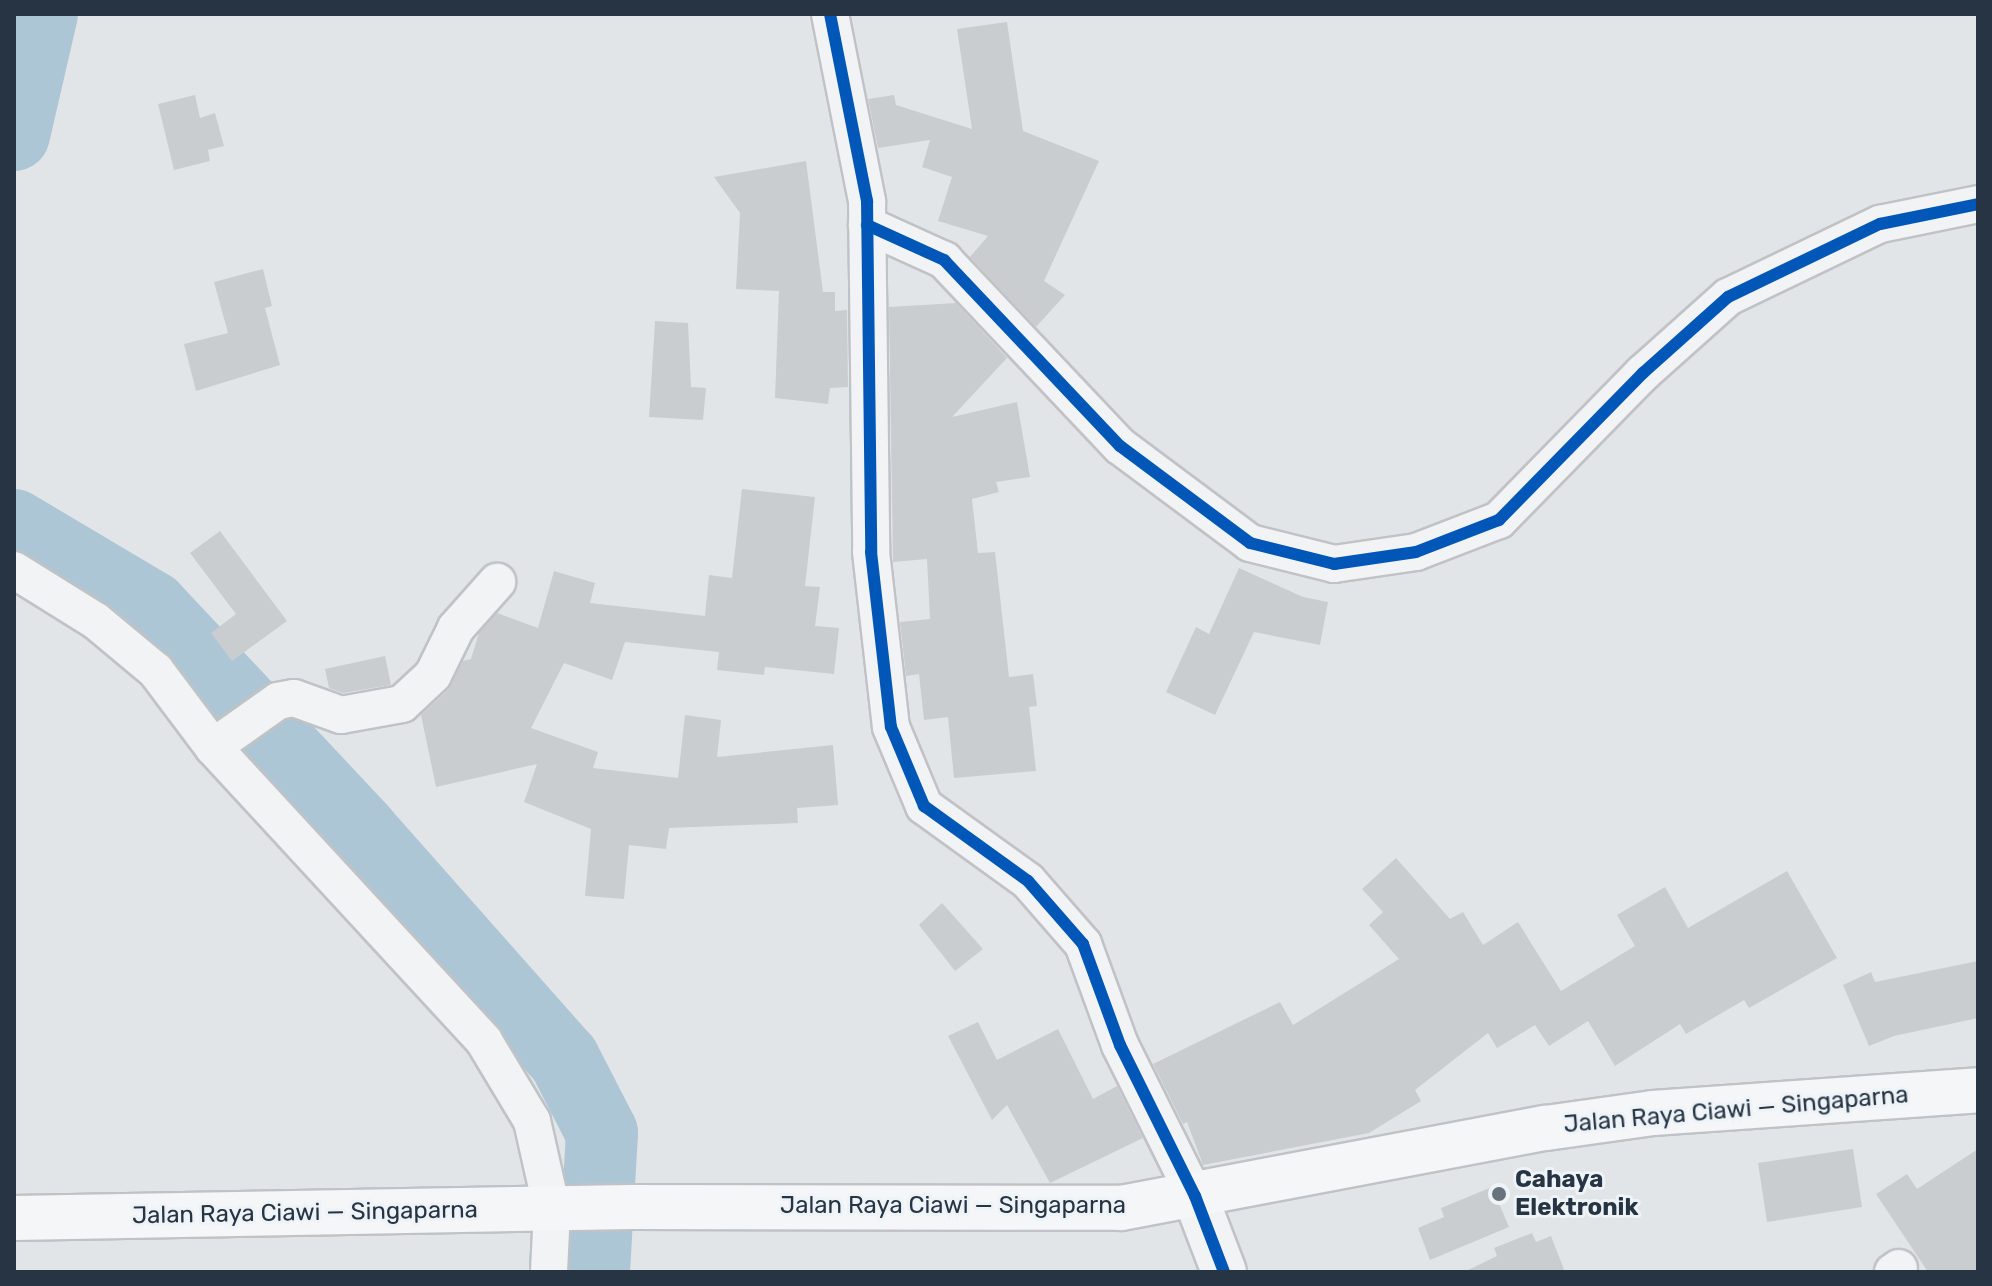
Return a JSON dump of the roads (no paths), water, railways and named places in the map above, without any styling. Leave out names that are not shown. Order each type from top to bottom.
[{"type":"main road","name":"Jalan Raya Ciawi — Singaparna","points":[[14,1218],[631,1207],[1121,1208],[1546,1128],[1653,1113],[1978,1090]]},
{"type":"street","points":[[830,14],[867,201],[871,552],[891,727],[924,806],[1028,881],[1083,944],[1120,1045],[1195,1196],[1224,1272]]},
{"type":"street","points":[[867,225],[944,260],[1120,446],[1250,543],[1334,564],[1416,552],[1499,520],[1643,373],[1728,297],[1880,224],[1978,204]]},
{"type":"street","points":[[14,570],[96,621],[156,671],[213,747],[484,1041],[532,1121],[564,1210],[549,1272]]},
{"type":"street","points":[[213,747],[278,701],[294,698],[341,715],[402,704],[433,675],[456,628],[497,582]]},
{"type":"waterway","points":[[14,135],[42,14]]},
{"type":"waterway","points":[[14,525],[152,607],[362,831],[564,1059],[602,1133],[594,1272]]},
{"type":"place","name":"Cahaya Elektronik","points":[[1499,1194]]}]
